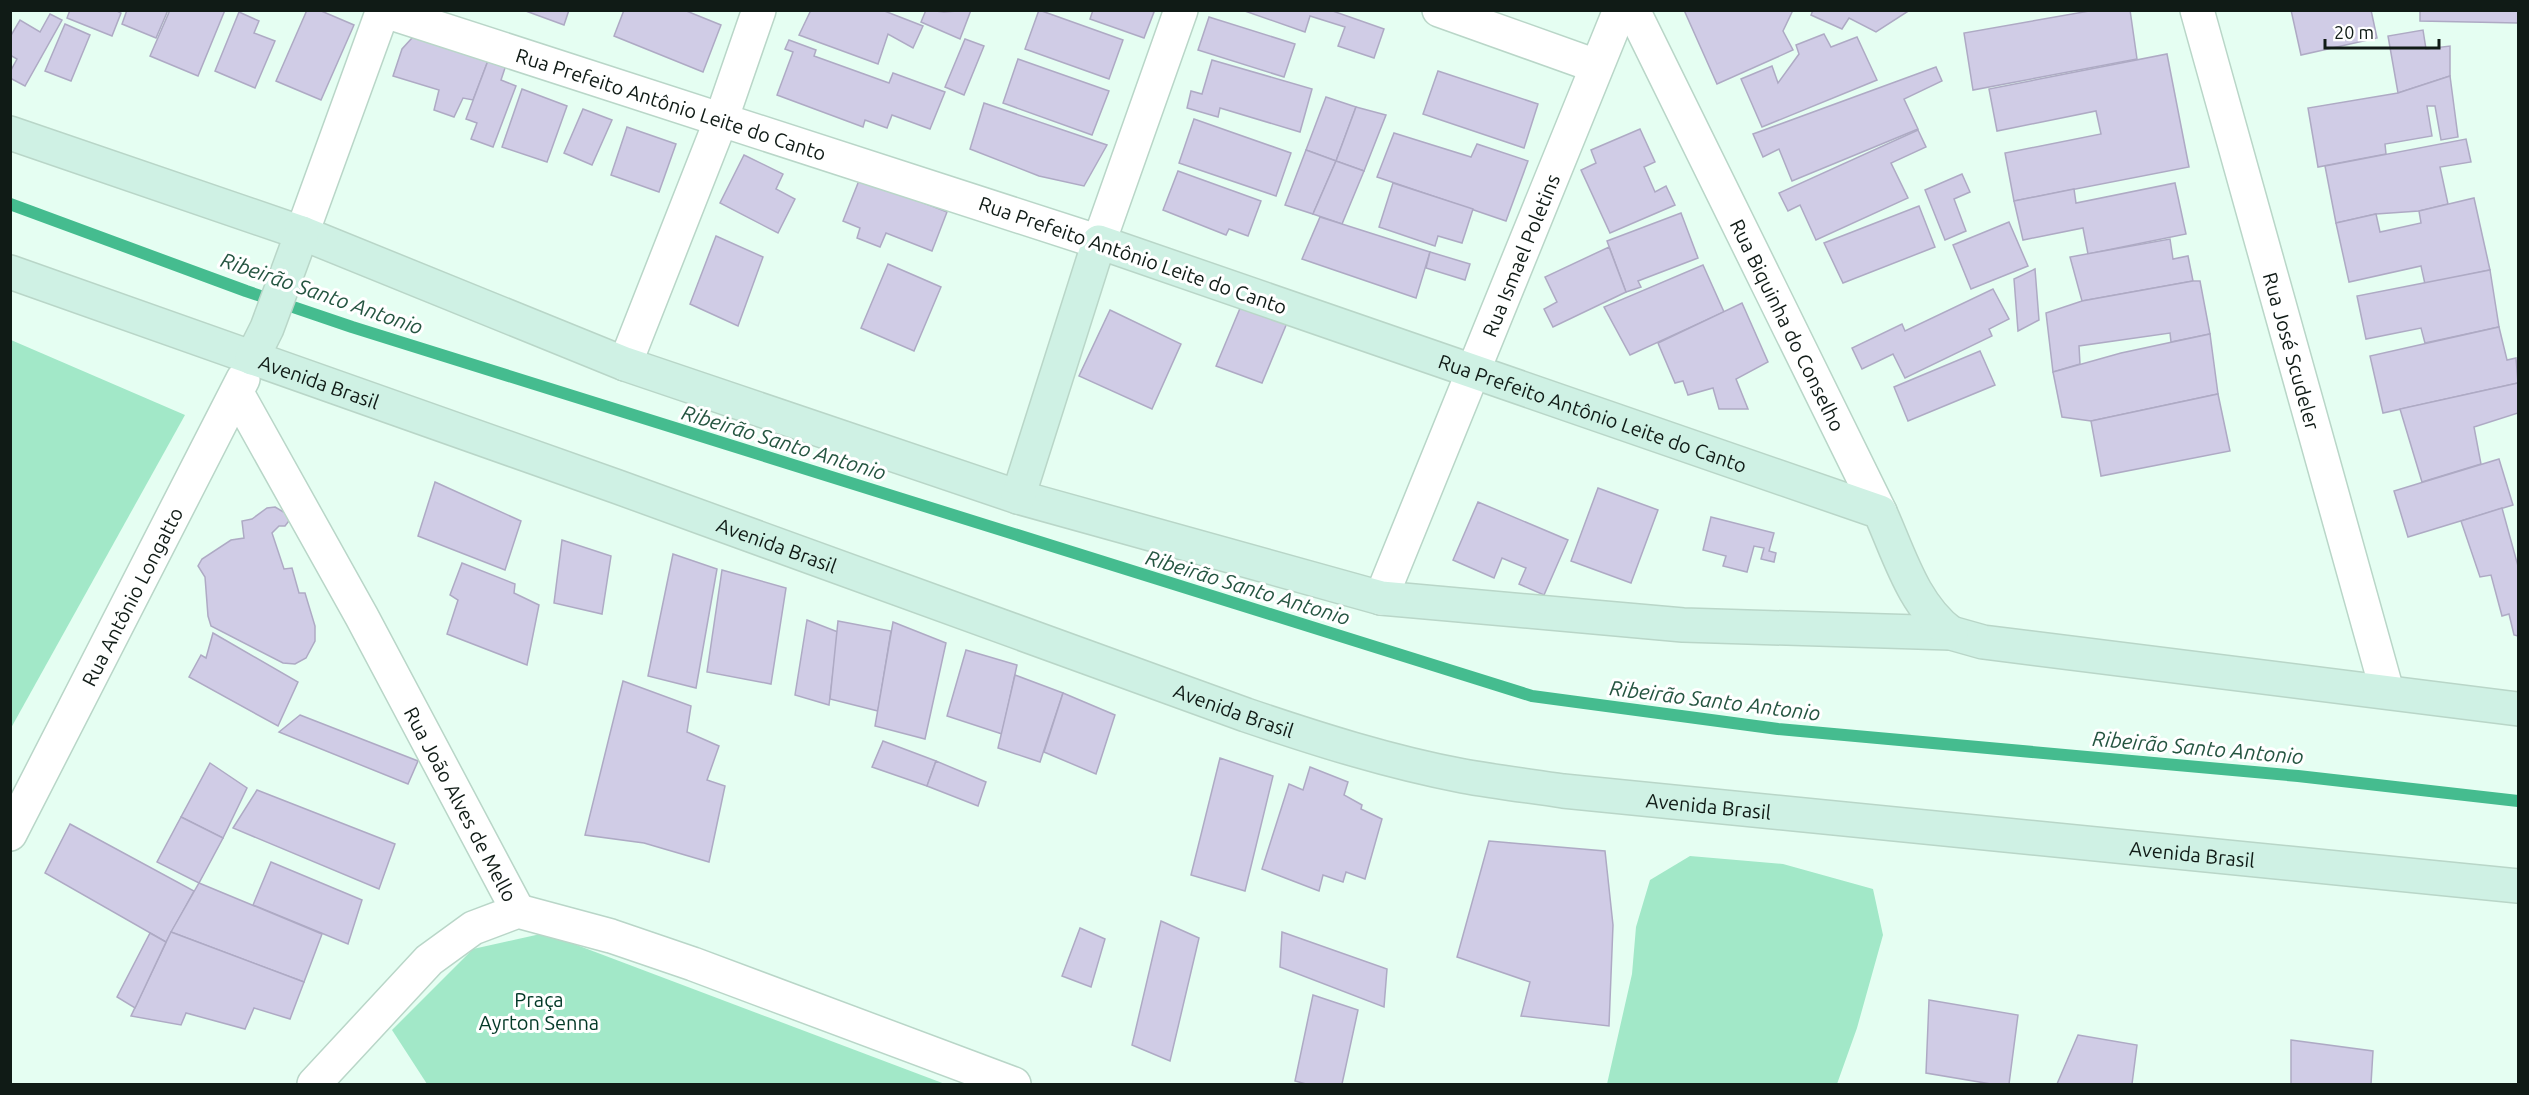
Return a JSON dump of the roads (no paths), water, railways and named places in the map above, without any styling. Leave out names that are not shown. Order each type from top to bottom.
[{"type":"main road","points":[[10,133],[298,244],[625,364],[1018,497],[1381,598],[1683,625],[1951,633],[1983,642],[2518,709]]},
{"type":"main road","name":"Rua Prefeito Antônio Leite do Canto","points":[[1099,242],[1880,512]]},
{"type":"main road","points":[[1018,497],[1099,242]]},
{"type":"main road","points":[[252,358],[267,328],[298,244]]},
{"type":"main road","name":"Avenida Brasil","points":[[10,272],[998,623],[1246,715],[1393,761],[1463,776],[1563,791],[2518,886]]},
{"type":"main road","name":"Rua Biquinha do Conselho","points":[[1880,512],[1918,598],[1935,621],[1951,633]]},
{"type":"street","points":[[625,364],[722,120],[759,10]]},
{"type":"street","points":[[1099,242],[1181,10]]},
{"type":"street","points":[[1439,10],[1596,66]]},
{"type":"street","name":"Rua Ismael Poletins","points":[[1381,598],[1620,10]]},
{"type":"street","name":"Rua Biquinha do Conselho","points":[[1633,10],[1880,512]]},
{"type":"street","name":"Rua José Scudeler","points":[[2198,10],[2387,691]]},
{"type":"street","points":[[298,244],[383,11]]},
{"type":"street","name":"Rua Prefeito Antônio Leite do Canto","points":[[383,11],[1099,242]]},
{"type":"street","name":"Rua Antônio Longatto","points":[[10,834],[237,393],[252,358]]},
{"type":"street","name":"Rua João Alves de Mello","points":[[237,393],[362,617],[518,911],[555,919],[652,950],[1014,1084]]},
{"type":"street","points":[[314,1084],[429,960],[473,928],[518,911]]},
{"type":"waterway","name":"Ribeirão Santo Antonio","points":[[10,204],[246,291],[352,327],[1532,696],[1778,729],[2298,776],[2518,801]]},
{"type":"park label","name":"Praça Ayrton Senna","points":[[539,1010]]}]
